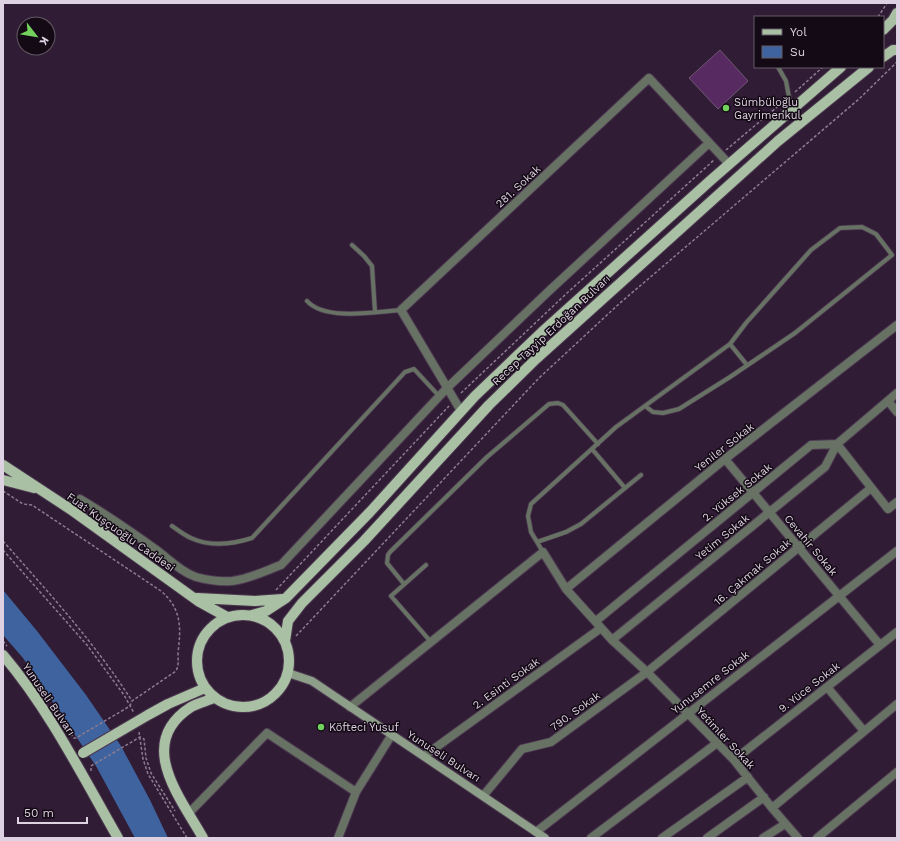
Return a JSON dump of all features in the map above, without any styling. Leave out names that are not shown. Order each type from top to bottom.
[{"type":"main road","points":[[884,29],[893,20],[897,13]]},
{"type":"main road","points":[[884,56],[893,50],[897,50]]},
{"type":"main road","name":"Recep Tayyip Erdoğan Bulvarı","points":[[252,615],[266,611],[284,599],[370,512],[475,396],[542,332],[729,164],[840,68]]},
{"type":"main road","name":"Recep Tayyip Erdoğan Bulvarı","points":[[290,639],[288,621],[302,603],[364,541],[489,405],[530,364],[778,141],[868,68]]},
{"type":"main road","name":"Fuat Kuşçuoğlu Caddesi","points":[[3,465],[70,509],[194,598],[227,616]]},
{"type":"main road","points":[[3,480],[42,490]]},
{"type":"main road","points":[[194,598],[255,601],[284,599]]},
{"type":"main road","points":[[242,614],[252,615],[270,623],[290,639],[288,649],[288,673],[283,684],[276,694],[260,704],[250,707],[231,706],[214,698],[200,680],[196,666],[198,648],[202,638],[208,630],[227,616],[242,614]]},
{"type":"main road","name":"Yunuseli Bulvarı","points":[[3,655],[17,671],[66,746],[118,838]]},
{"type":"main road","name":"Yunuseli Bulvarı","points":[[288,673],[312,681],[391,736],[424,756],[545,838]]},
{"type":"main road","points":[[73,759],[136,721],[168,704],[205,688]]},
{"type":"main road","points":[[203,838],[167,772],[163,750],[169,731],[178,717],[192,706],[214,698]]},
{"type":"street","name":"281. Sokak","points":[[401,310],[649,78],[729,164]]},
{"type":"street","points":[[70,509],[80,499],[112,519],[159,552],[181,570],[196,576],[226,581],[248,578],[281,565],[447,388],[709,142]]},
{"type":"street","points":[[401,310],[461,411]]},
{"type":"street","name":"Yeniler Sokak","points":[[566,589],[725,459],[895,330]]},
{"type":"street","points":[[897,393],[837,444],[888,509],[897,502]]},
{"type":"street","points":[[888,401],[897,412]]},
{"type":"street","name":"2. Yüksek Sokak","points":[[596,622],[811,445],[837,444]]},
{"type":"street","name":"Yetim Sokak","points":[[612,640],[825,467],[837,444]]},
{"type":"street","name":"Cevahir Sokak","points":[[725,459],[880,645]]},
{"type":"street","name":"16. Çakmak Sokak","points":[[647,672],[871,488]]},
{"type":"street","name":"Yunusemre Sokak","points":[[536,832],[897,551]]},
{"type":"street","points":[[350,707],[543,552]]},
{"type":"street","name":"Yetimler Sokak","points":[[543,552],[566,589],[612,640],[647,672],[734,760],[798,838]]},
{"type":"street","name":"2. Esinti Sokak","points":[[424,756],[602,628]]},
{"type":"street","name":"9. Yüce Sokak","points":[[734,760],[897,632]]},
{"type":"street","name":"790. Sokak","points":[[483,796],[522,749],[551,742],[647,672]]},
{"type":"street","points":[[827,687],[864,731]]},
{"type":"street","points":[[772,808],[897,704]]},
{"type":"street","points":[[190,813],[267,733],[356,792]]},
{"type":"street","points":[[338,838],[356,792],[391,736]]},
{"type":"street","points":[[591,838],[717,743]]},
{"type":"street","points":[[817,838],[897,772]]},
{"type":"street","points":[[662,838],[748,777]]},
{"type":"street","points":[[707,838],[764,797]]},
{"type":"street","points":[[763,838],[786,824]]},
{"type":"lane","points":[[779,68],[786,81],[792,110]]},
{"type":"lane","points":[[543,552],[531,532],[528,516],[531,504],[616,428],[645,406],[730,344],[746,323],[806,255],[822,241],[840,228],[862,227],[876,234],[892,255],[794,333],[679,409],[663,413],[653,412],[645,406]]},
{"type":"lane","points":[[352,244],[372,266],[375,312]]},
{"type":"lane","points":[[307,301],[311,306],[319,310],[333,314],[401,310]]},
{"type":"lane","points":[[730,344],[747,365]]},
{"type":"lane","points":[[172,526],[190,538],[208,543],[226,544],[252,538],[405,372],[414,369],[440,396]]},
{"type":"lane","points":[[404,584],[387,563],[390,552],[487,457],[549,404],[553,403],[563,405],[598,444]]},
{"type":"lane","points":[[592,449],[625,488]]},
{"type":"lane","points":[[537,542],[566,532],[581,524],[641,475]]},
{"type":"lane","points":[[426,565],[391,596],[431,642]]},
{"type":"path","points":[[879,16],[887,3]]},
{"type":"path","points":[[290,639],[538,378],[620,303],[858,99],[897,62]]},
{"type":"path","points":[[3,491],[23,504],[32,505],[161,591],[169,598],[176,608],[180,621],[178,667],[171,675],[132,700],[130,706],[76,738]]},
{"type":"path","points":[[3,541],[100,654],[132,700]]},
{"type":"path","points":[[3,550],[87,645],[104,667],[130,706],[136,721],[143,759],[148,774],[187,838]]},
{"type":"path","points":[[91,766],[140,737]]},
{"type":"path","points":[[140,737],[144,739],[146,758],[151,773],[178,816]]},
{"type":"water","points":[[3,590],[37,631],[86,695],[121,746],[150,800],[168,838],[135,838],[96,766],[23,658],[3,635]]},
{"type":"building","points":[[720,50],[748,81],[718,109],[689,78]]},
{"type":"place","name":"Sümbüloğlu Gayrimenkul","points":[[726,108]]},
{"type":"place","name":"Köfteci Yusuf","points":[[321,727]]}]
